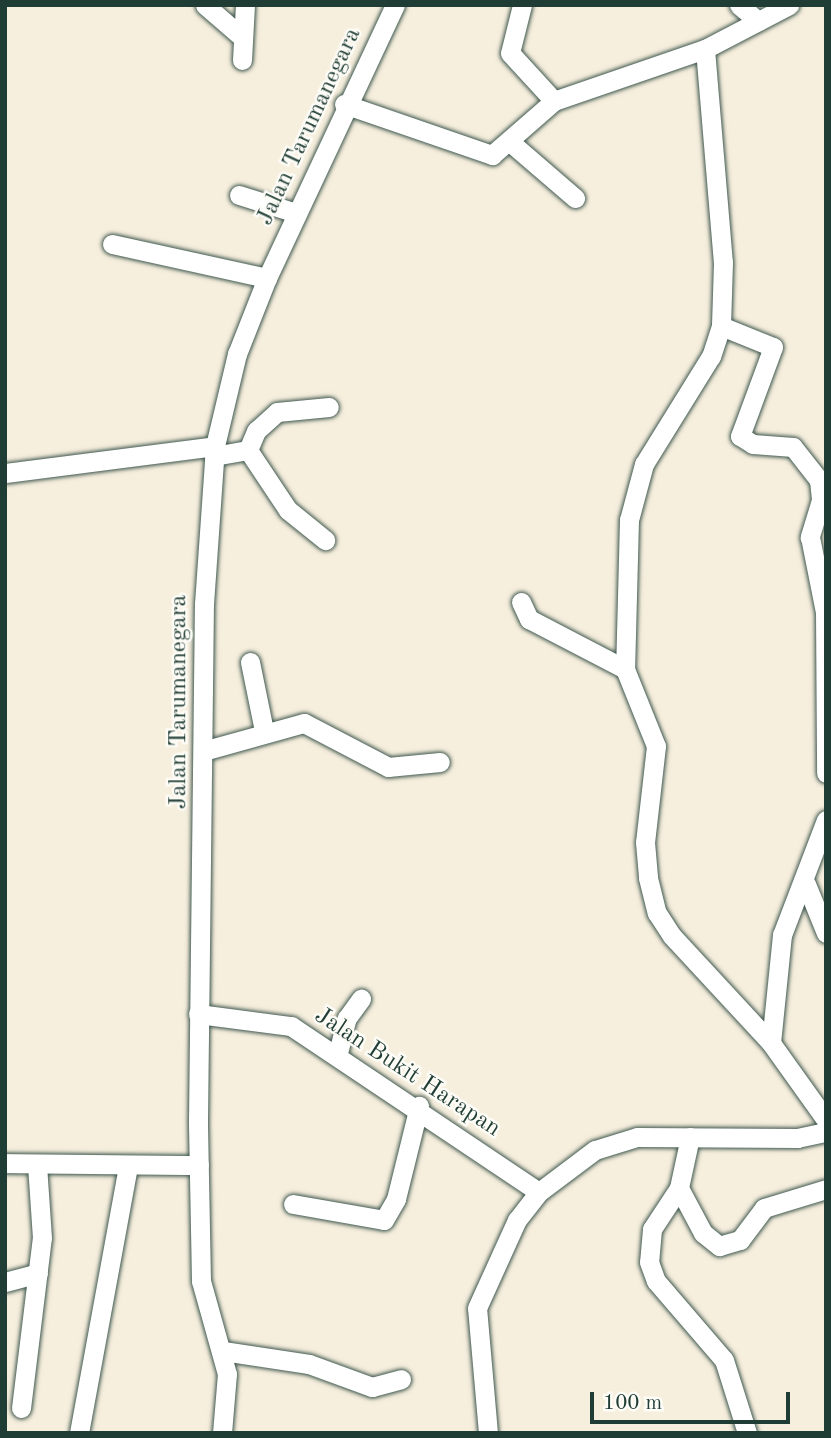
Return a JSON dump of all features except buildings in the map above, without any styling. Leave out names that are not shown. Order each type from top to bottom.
[{"type":"street","points":[[205,5],[242,37]]},
{"type":"street","points":[[242,60],[245,5]]},
{"type":"street","name":"Jalan Tarumanegara","points":[[222,1433],[223,1351],[201,1281],[199,1164],[198,1014],[203,751],[214,451],[237,354],[267,278],[344,104],[395,5]]},
{"type":"street","points":[[522,5],[510,52],[554,101]]},
{"type":"street","points":[[739,5],[758,21]]},
{"type":"street","points":[[344,104],[487,155],[510,142],[554,101],[705,49],[789,5]]},
{"type":"street","points":[[705,49],[722,326],[636,484],[629,520],[625,669],[656,746],[645,842],[657,913],[771,1043],[826,1120]]},
{"type":"street","points":[[510,142],[575,198]]},
{"type":"street","points":[[239,195],[296,213]]},
{"type":"street","points":[[112,244],[267,278]]},
{"type":"street","points":[[722,326],[772,347],[740,436],[753,444],[793,447],[820,480],[810,537],[825,612],[826,773]]},
{"type":"street","points":[[248,450],[271,415],[329,407]]},
{"type":"street","points":[[5,473],[214,451],[248,450]]},
{"type":"street","points":[[248,450],[288,510],[325,540]]},
{"type":"street","points":[[521,602],[529,619],[625,669]]},
{"type":"street","points":[[250,662],[264,731]]},
{"type":"street","points":[[203,751],[264,731],[308,724],[388,767],[440,762]]},
{"type":"street","points":[[771,1043],[779,947],[806,884],[826,820]]},
{"type":"street","points":[[806,884],[826,933]]},
{"type":"street","points":[[338,1054],[347,1018],[362,999]]},
{"type":"street","name":"Jalan Bukit Harapan","points":[[198,1014],[274,1019],[338,1054],[419,1106],[539,1192]]},
{"type":"street","points":[[293,1205],[384,1220],[396,1199],[419,1106]]},
{"type":"street","points":[[488,1433],[477,1308],[517,1220],[539,1192],[606,1146],[637,1137],[797,1138],[826,1132]]},
{"type":"street","points":[[690,1137],[679,1188],[652,1229],[649,1262],[656,1281],[724,1360],[747,1433]]},
{"type":"street","points":[[5,1163],[199,1164]]},
{"type":"street","points":[[21,1408],[38,1273],[37,1164]]},
{"type":"street","points":[[79,1433],[128,1165]]},
{"type":"street","points":[[679,1188],[703,1233],[725,1247],[740,1240],[764,1208],[826,1189]]},
{"type":"street","points":[[5,1282],[38,1273]]},
{"type":"street","points":[[223,1351],[309,1364],[372,1387],[401,1379]]}]
